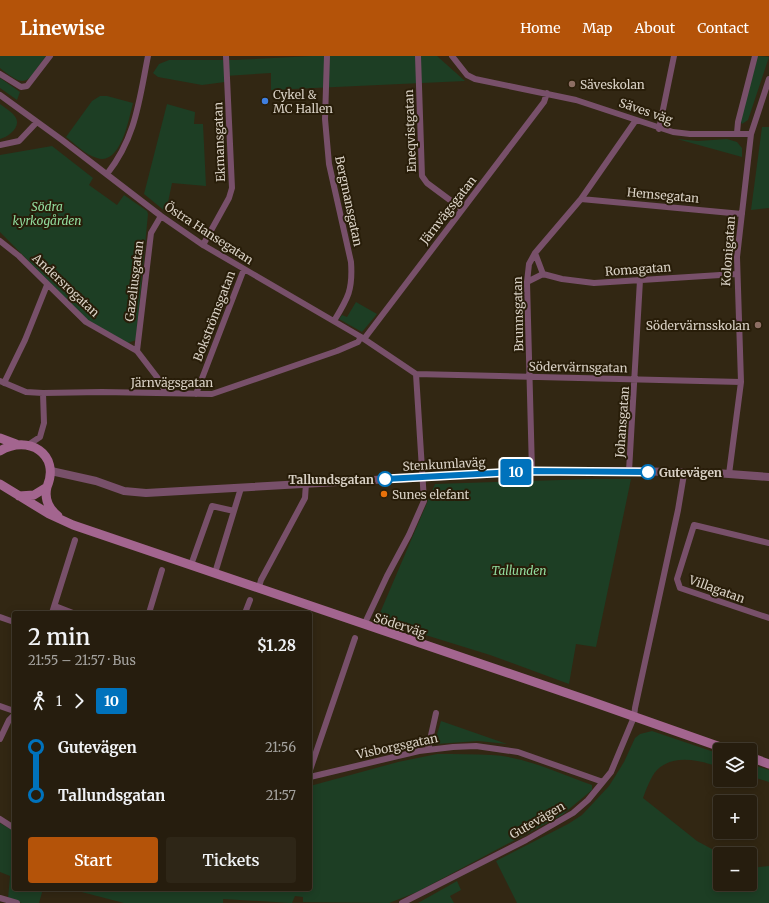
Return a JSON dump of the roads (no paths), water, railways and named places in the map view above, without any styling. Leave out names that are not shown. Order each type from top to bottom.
[{"type":"main road","points":[[0,438],[16,444],[28,445],[38,449],[44,454],[51,471],[47,487],[34,495],[19,496]]},
{"type":"main road","points":[[0,450],[16,444]]},
{"type":"main road","name":"Söderväg","points":[[0,484],[48,514],[65,522],[259,587],[364,625],[590,701],[713,745]]},
{"type":"main road","name":"Söderväg","points":[[47,487],[46,500],[51,510],[65,522]]},
{"type":"main road","points":[[757,760],[769,764]]},
{"type":"street","points":[[0,74],[22,87],[27,86],[50,56]]},
{"type":"street","points":[[107,174],[122,154],[133,129],[148,56]]},
{"type":"street","name":"Ekmansgatan","points":[[203,245],[229,198],[232,188],[226,56]]},
{"type":"street","name":"Bergmansgatan","points":[[327,56],[325,119],[329,164],[352,262],[350,294],[334,321]]},
{"type":"street","name":"Eneqvistgatan","points":[[418,56],[422,176],[427,183],[462,209]]},
{"type":"street","name":"Säves väg","points":[[452,56],[467,75],[474,79],[600,106],[659,128],[690,134],[751,134]]},
{"type":"street","points":[[659,128],[674,56]]},
{"type":"street","points":[[737,133],[738,122],[755,56]]},
{"type":"street","name":"Kolonigatan","points":[[729,474],[741,382],[736,274],[742,214],[751,134],[769,79]]},
{"type":"street","name":"Järnvägsgatan","points":[[2,382],[26,392],[44,394],[91,392],[220,393],[358,342],[544,102],[547,94]]},
{"type":"street","name":"Östra Hansegatan","points":[[0,95],[161,216],[203,245],[334,321],[416,374]]},
{"type":"street","name":"Brunnsgatan","points":[[532,471],[527,282],[529,264],[535,253],[581,199],[636,120]]},
{"type":"street","points":[[0,145],[19,141],[36,122]]},
{"type":"street","name":"Hemsegatan","points":[[581,199],[742,214]]},
{"type":"street","name":"Gazeliusgatan","points":[[137,351],[151,232],[161,216]]},
{"type":"street","name":"Andersrogatan","points":[[0,241],[19,256],[86,322],[137,351],[160,381],[166,393]]},
{"type":"street","points":[[527,282],[543,274],[535,253]]},
{"type":"street","name":"Bokströmsgatan","points":[[196,394],[244,269]]},
{"type":"street","name":"Romagatan","points":[[543,274],[562,279],[594,283],[736,274]]},
{"type":"street","name":"Johansgatan","points":[[629,471],[636,379],[640,280]]},
{"type":"street","points":[[2,382],[25,340],[47,285]]},
{"type":"street","points":[[364,625],[390,570],[410,535],[424,501],[416,374]]},
{"type":"street","name":"Södervärnsgatan","points":[[416,374],[741,382]]},
{"type":"street","points":[[28,445],[40,437],[44,423],[44,394]]},
{"type":"street","name":"Stenkumlaväg","points":[[51,471],[96,481],[124,492],[146,493],[532,471],[629,471],[684,474],[729,474],[769,477]]},
{"type":"street","name":"Gutevägen","points":[[402,903],[560,822],[588,800],[603,782],[620,755],[634,717],[678,510],[684,474]]},
{"type":"street","points":[[259,587],[261,580],[305,498],[306,484]]},
{"type":"street","points":[[215,572],[241,488]]},
{"type":"street","points":[[191,565],[212,506],[234,511]]},
{"type":"street","name":"Villagatan","points":[[769,543],[694,525],[690,531],[677,579],[680,588],[769,618]]},
{"type":"street","points":[[53,611],[75,540]]},
{"type":"street","points":[[150,611],[162,570]]},
{"type":"street","points":[[246,611],[250,600]]},
{"type":"street","points":[[55,606],[68,611]]},
{"type":"street","points":[[0,617],[12,621]]},
{"type":"street","points":[[312,764],[355,638]]},
{"type":"street","points":[[0,706],[12,710]]},
{"type":"street","points":[[428,749],[436,713]]},
{"type":"street","points":[[0,739],[12,717]]},
{"type":"street","name":"Visborgsgatan","points":[[312,777],[428,749],[476,746],[518,752],[603,782]]},
{"type":"street","points":[[0,819],[12,827]]},
{"type":"street","points":[[0,898],[17,903]]},
{"type":"place","name":"Säveskolan","points":[[572,84]]},
{"type":"place","name":"Cykel & MC Hallen","points":[[265,101]]},
{"type":"place","name":"Södervärnsskolan","points":[[758,325]]},
{"type":"place","name":"Gutevägen","points":[[648,472]]},
{"type":"place","name":"Tallundsgatan","points":[[385,479]]},
{"type":"place","name":"Sunes elefant","points":[[384,494]]},
{"type":"park label","name":"Södra kyrkogården","points":[[47,213]]},
{"type":"park label","name":"Tallunden","points":[[519,570]]}]
